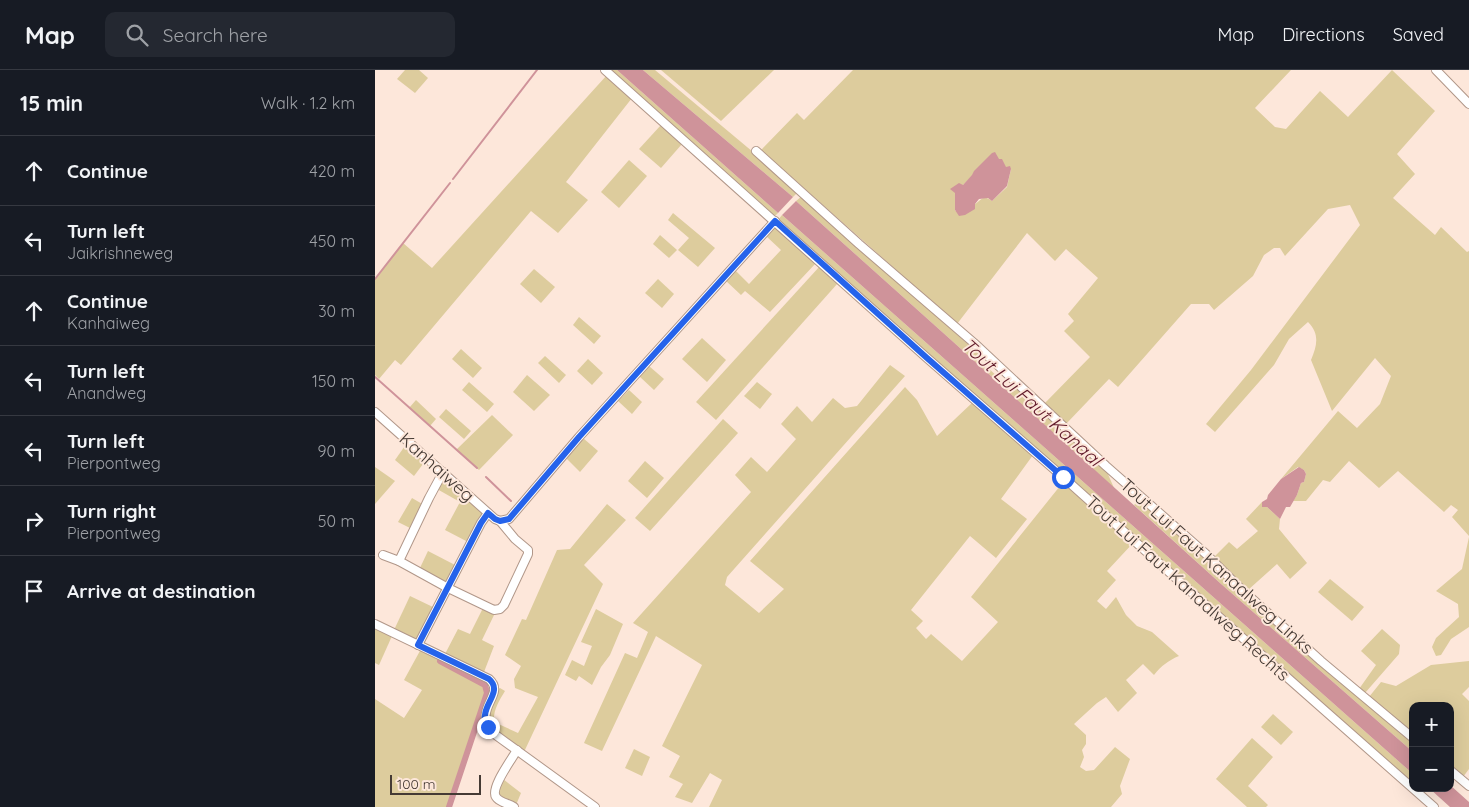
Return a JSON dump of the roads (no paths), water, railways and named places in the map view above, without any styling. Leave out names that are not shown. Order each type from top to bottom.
[{"type":"street","name":"Tout Lui Faut Kanaalweg Rechts","points":[[605,70],[1433,807]]},
{"type":"street","points":[[1436,70],[1469,104]]},
{"type":"street","name":"Tout Lui Faut Kanaalweg Links","points":[[756,151],[973,343],[1105,466],[1206,554],[1239,587],[1321,661],[1409,735]]},
{"type":"street","points":[[500,521],[509,519],[579,437],[775,221]]},
{"type":"street","name":"Kanhaiweg","points":[[375,412],[488,513],[500,521],[515,539],[528,550],[528,554],[504,605],[500,609],[494,610],[448,588]]},
{"type":"street","points":[[399,562],[443,472]]},
{"type":"street","points":[[418,645],[488,513]]},
{"type":"street","points":[[383,555],[448,588]]},
{"type":"street","points":[[375,624],[494,683],[495,688],[485,715],[488,727],[493,733],[595,807]]},
{"type":"street","points":[[514,807],[498,800],[494,792],[501,776],[517,750]]},
{"type":"street","points":[[1454,773],[1467,782]]},
{"type":"waterway","points":[[453,179],[537,70]]},
{"type":"waterway","points":[[375,279],[450,183]]},
{"type":"waterway","points":[[375,377],[477,468]]},
{"type":"waterway","points":[[486,477],[511,501]]},
{"type":"waterway","points":[[440,661],[485,685],[487,693],[449,807]]},
{"type":"water label","name":"Tout Lui Faut Kanaal","points":[[1032,402]]}]
